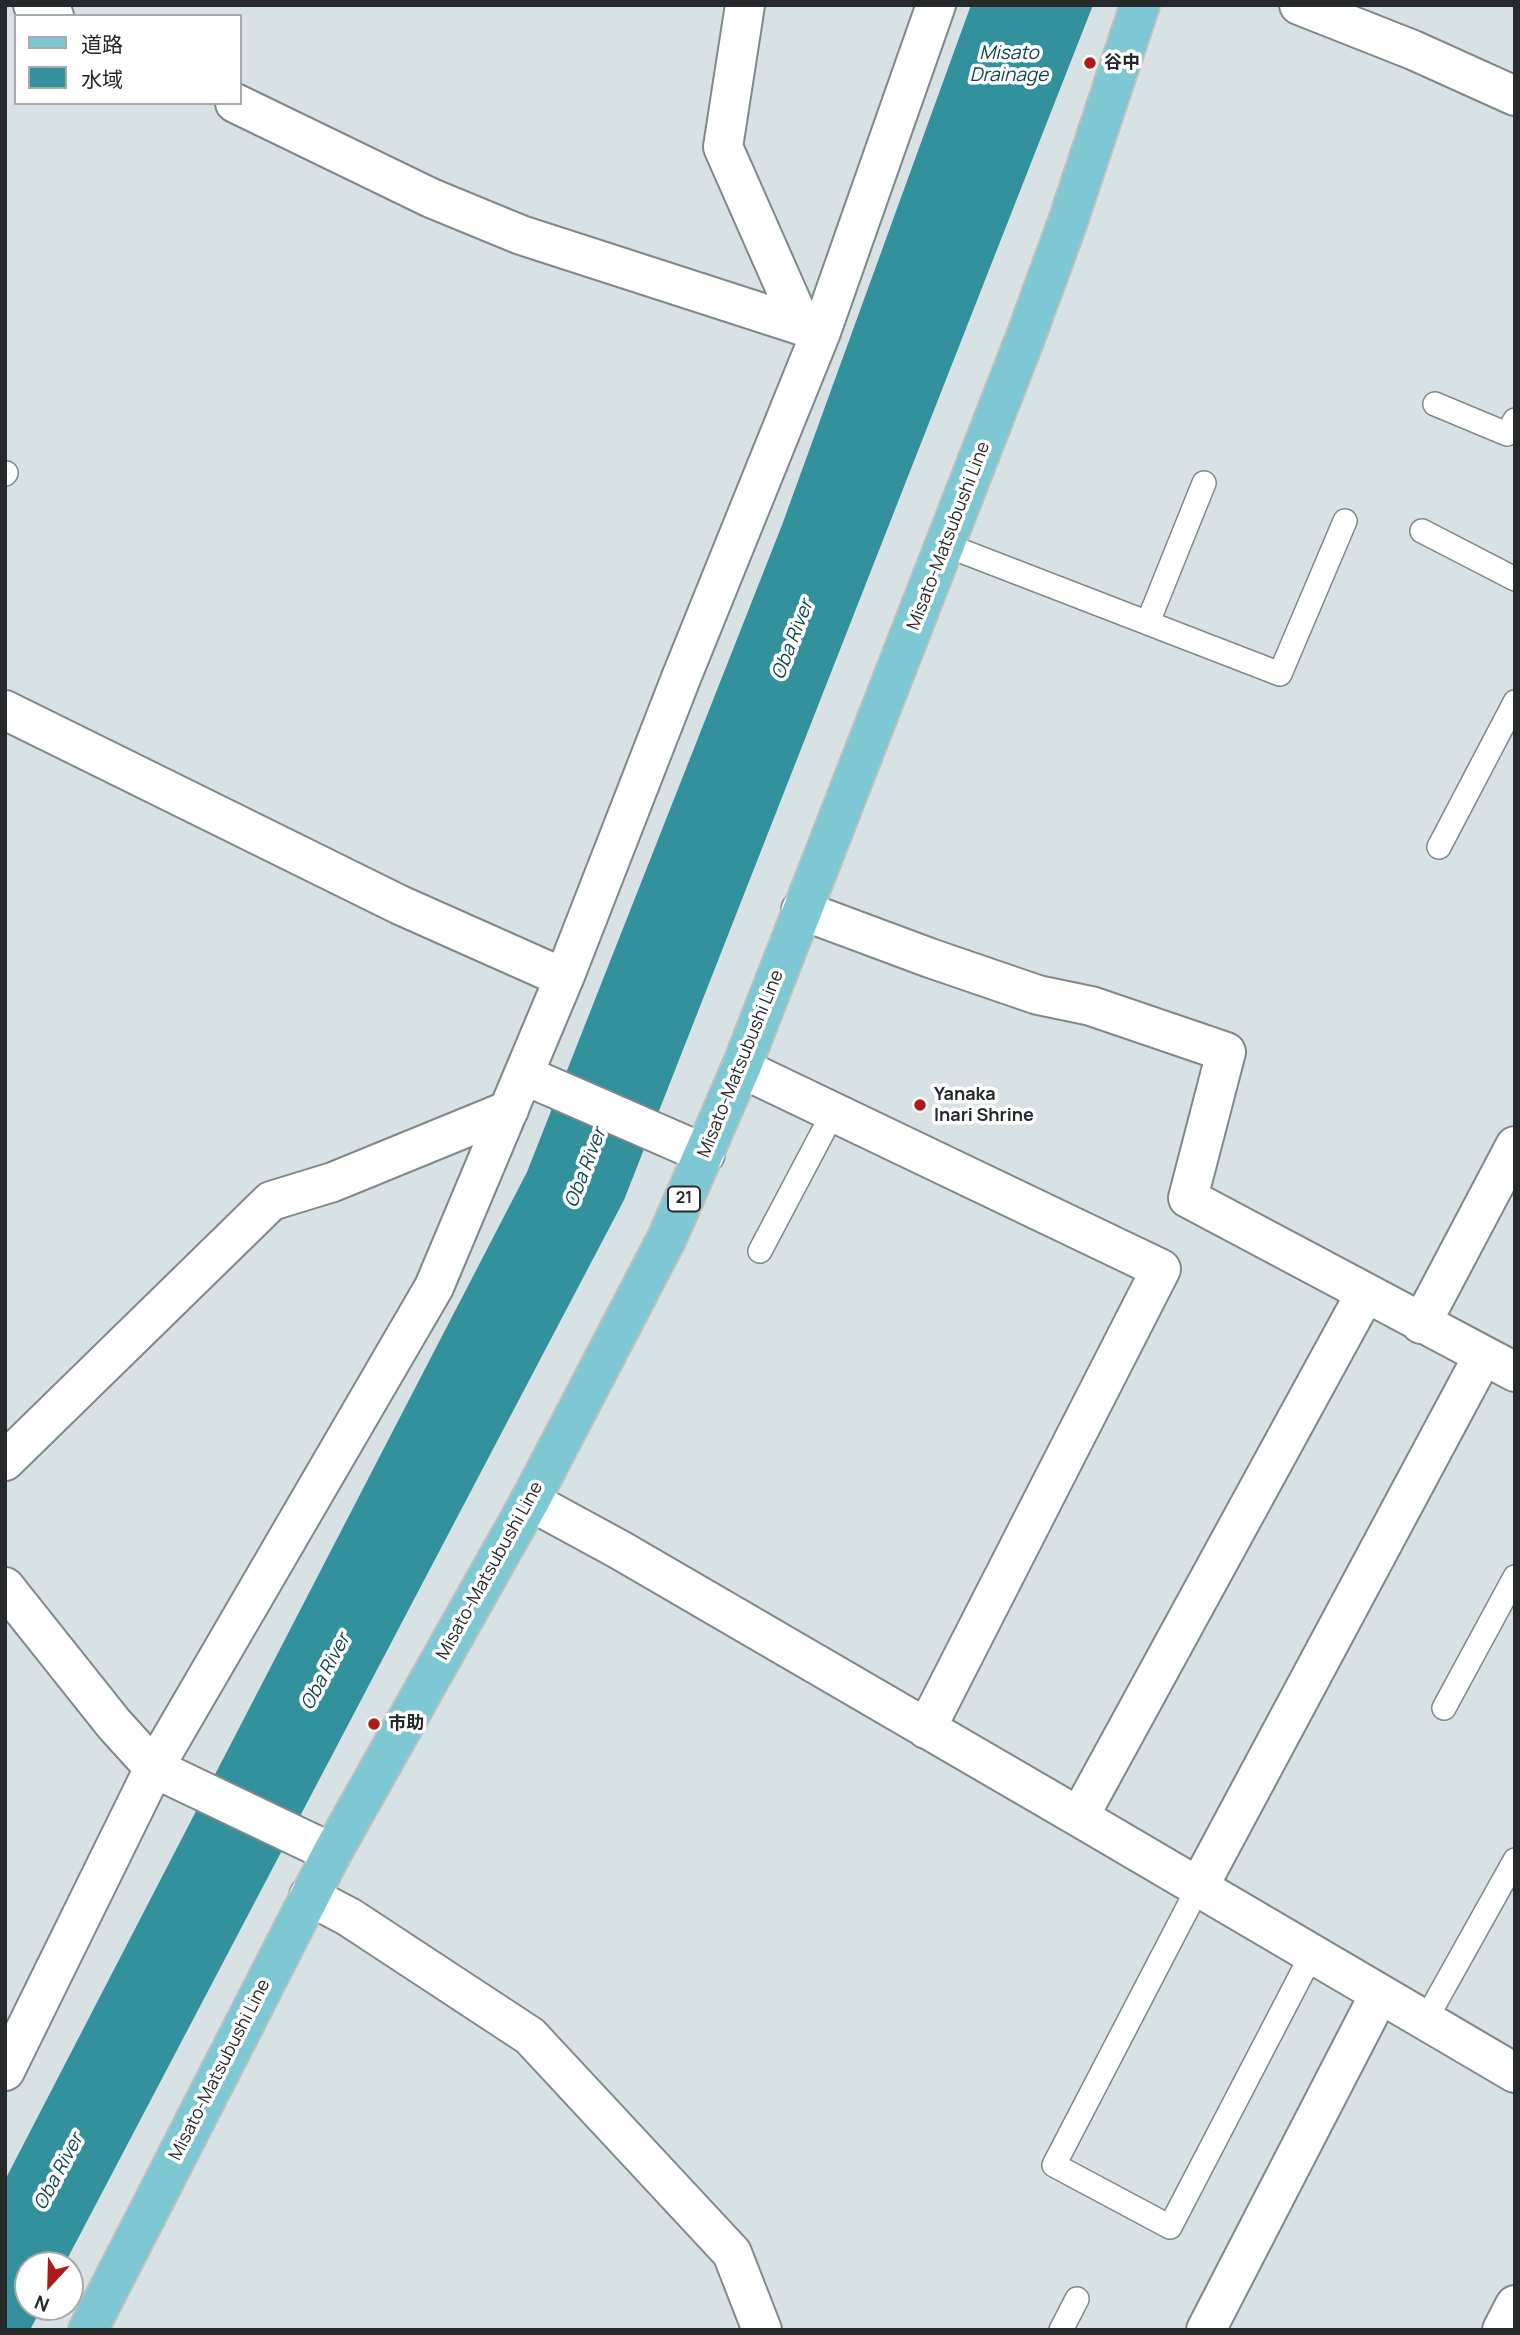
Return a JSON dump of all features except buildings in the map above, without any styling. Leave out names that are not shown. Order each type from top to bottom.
[{"type":"main road","name":"Misato-Matsubushi Line","points":[[88,2330],[309,1896],[316,1845],[530,1501],[667,1238],[741,1068],[946,545],[1067,224],[1140,5]]},
{"type":"street","points":[[33,5],[50,14]]},
{"type":"street","points":[[745,5],[723,147],[812,329]]},
{"type":"street","points":[[5,2071],[165,1774],[434,1287],[509,1110],[534,1079],[564,978],[681,678],[936,5]]},
{"type":"street","points":[[1299,5],[1413,50],[1515,96]]},
{"type":"street","points":[[239,105],[431,198],[521,235],[812,329]]},
{"type":"street","points":[[5,710],[400,905],[564,978]]},
{"type":"street","points":[[801,910],[1038,995],[1091,1006],[1226,1052],[1188,1198],[1499,1364],[1198,1888]]},
{"type":"street","points":[[741,1068],[1161,1269],[926,1728]]},
{"type":"street","points":[[534,1079],[705,1154]]},
{"type":"street","points":[[5,1461],[238,1230],[271,1201],[333,1182],[509,1110]]},
{"type":"street","points":[[1421,1324],[1515,1146]]},
{"type":"street","points":[[1079,1817],[1365,1294]]},
{"type":"street","points":[[530,1501],[620,1550],[1079,1817],[1515,2074]]},
{"type":"street","points":[[5,1587],[114,1724],[165,1774],[316,1845]]},
{"type":"street","points":[[309,1896],[349,1917],[530,2036],[732,2253],[762,2330]]},
{"type":"street","points":[[1206,2330],[1379,1995]]},
{"type":"street","points":[[1502,2330],[1515,2305]]},
{"type":"street","points":[[1510,2330],[1515,2326]]},
{"type":"lane","points":[[1435,404],[1507,434],[1515,420]]},
{"type":"lane","points":[[1148,622],[1204,483]]},
{"type":"lane","points":[[946,545],[1280,674],[1345,521]]},
{"type":"lane","points":[[1422,531],[1515,579]]},
{"type":"lane","points":[[1439,847],[1515,702]]},
{"type":"lane","points":[[760,1251],[834,1111]]},
{"type":"lane","points":[[1444,1708],[1515,1577]]},
{"type":"lane","points":[[1425,2021],[1515,1860]]},
{"type":"lane","points":[[1198,1888],[1054,2165],[1170,2227],[1312,1954]]},
{"type":"lane","points":[[1061,2330],[1077,2299]]},
{"type":"water","name":"Misato Drainage","points":[[971,5],[1093,5],[624,1200],[71,2251],[14,2251],[14,2321],[35,2321],[30,2330],[5,2330],[5,2180],[527,1172],[782,525]]},
{"type":"place","name":"谷中","points":[[1090,63]]},
{"type":"place","name":"Yanaka Inari Shrine","points":[[920,1105]]},
{"type":"place","name":"市助","points":[[374,1724]]},
{"type":"water label","name":"Oba River","points":[[793,640]]},
{"type":"water label","name":"Oba River","points":[[586,1168]]},
{"type":"water label","name":"Oba River","points":[[326,1672]]},
{"type":"water label","name":"Oba River","points":[[59,2172]]}]
